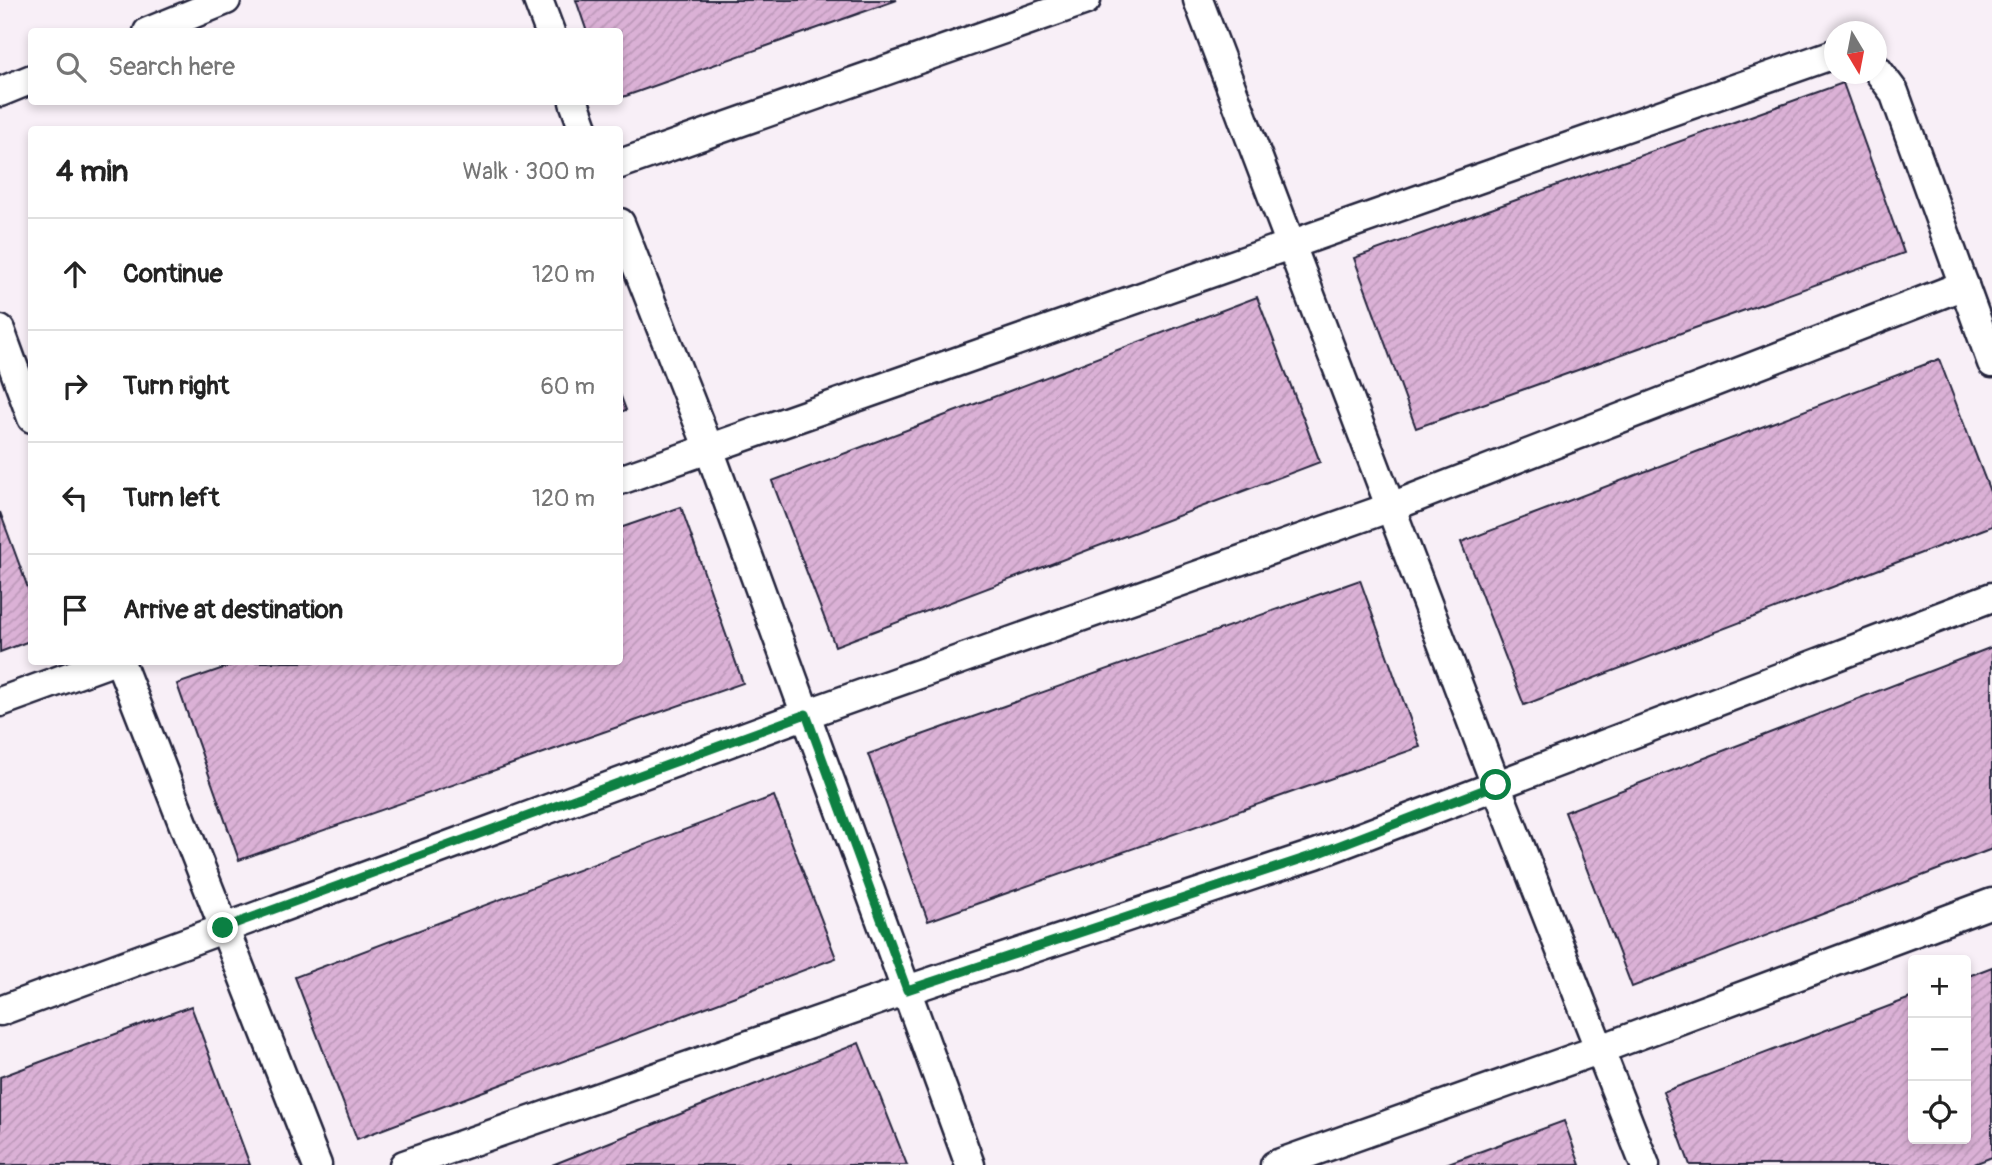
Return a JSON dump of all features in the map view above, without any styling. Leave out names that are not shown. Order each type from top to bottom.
[{"type":"street","points":[[158,28],[226,0]]},
{"type":"street","points":[[538,0],[548,28]]},
{"type":"street","points":[[623,163],[1086,0]]},
{"type":"street","points":[[1198,0],[1496,785],[1645,1165]]},
{"type":"street","points":[[623,479],[1824,58]]},
{"type":"street","points":[[0,92],[28,81]]},
{"type":"street","points":[[1887,82],[1894,92],[1992,363]]},
{"type":"street","points":[[575,105],[583,126]]},
{"type":"street","points":[[623,231],[709,449],[970,1165]]},
{"type":"street","points":[[0,1011],[806,714],[1391,507],[1964,285]]},
{"type":"street","points":[[0,331],[22,403]]},
{"type":"street","points":[[404,1165],[907,990],[1317,854],[1992,597]]},
{"type":"street","points":[[0,702],[102,665]]},
{"type":"street","points":[[121,665],[317,1165]]},
{"type":"street","points":[[1275,1165],[1598,1050],[1992,903]]},
{"type":"building","points":[[576,0],[897,0],[623,97],[623,28],[586,28]]},
{"type":"building","points":[[1840,84],[1843,84],[1904,253],[1416,428],[1354,258]]},
{"type":"building","points":[[1257,297],[1320,462],[835,646],[772,481]]},
{"type":"building","points":[[1939,359],[1992,497],[1992,526],[1524,705],[1461,542]]},
{"type":"building","points":[[681,507],[743,683],[239,860],[177,684],[232,665],[623,665],[623,527]]},
{"type":"building","points":[[0,512],[28,588],[28,642],[0,652]]},
{"type":"building","points":[[1360,580],[1420,747],[928,921],[868,754]]},
{"type":"building","points":[[1992,647],[1992,849],[1632,987],[1565,812]]},
{"type":"building","points":[[774,796],[836,958],[357,1139],[295,977]]},
{"type":"building","points":[[1992,967],[1992,1157],[1972,1165],[1690,1165],[1663,1092],[1908,999],[1908,1144],[1971,1144],[1971,975]]},
{"type":"building","points":[[191,1006],[250,1165],[0,1165],[0,1077]]},
{"type":"building","points":[[859,1043],[907,1165],[552,1165]]},
{"type":"building","points":[[1564,1121],[1580,1165],[1443,1165]]},
{"type":"route","points":[[223,928],[806,714],[907,990],[1317,854],[1496,785]]}]
